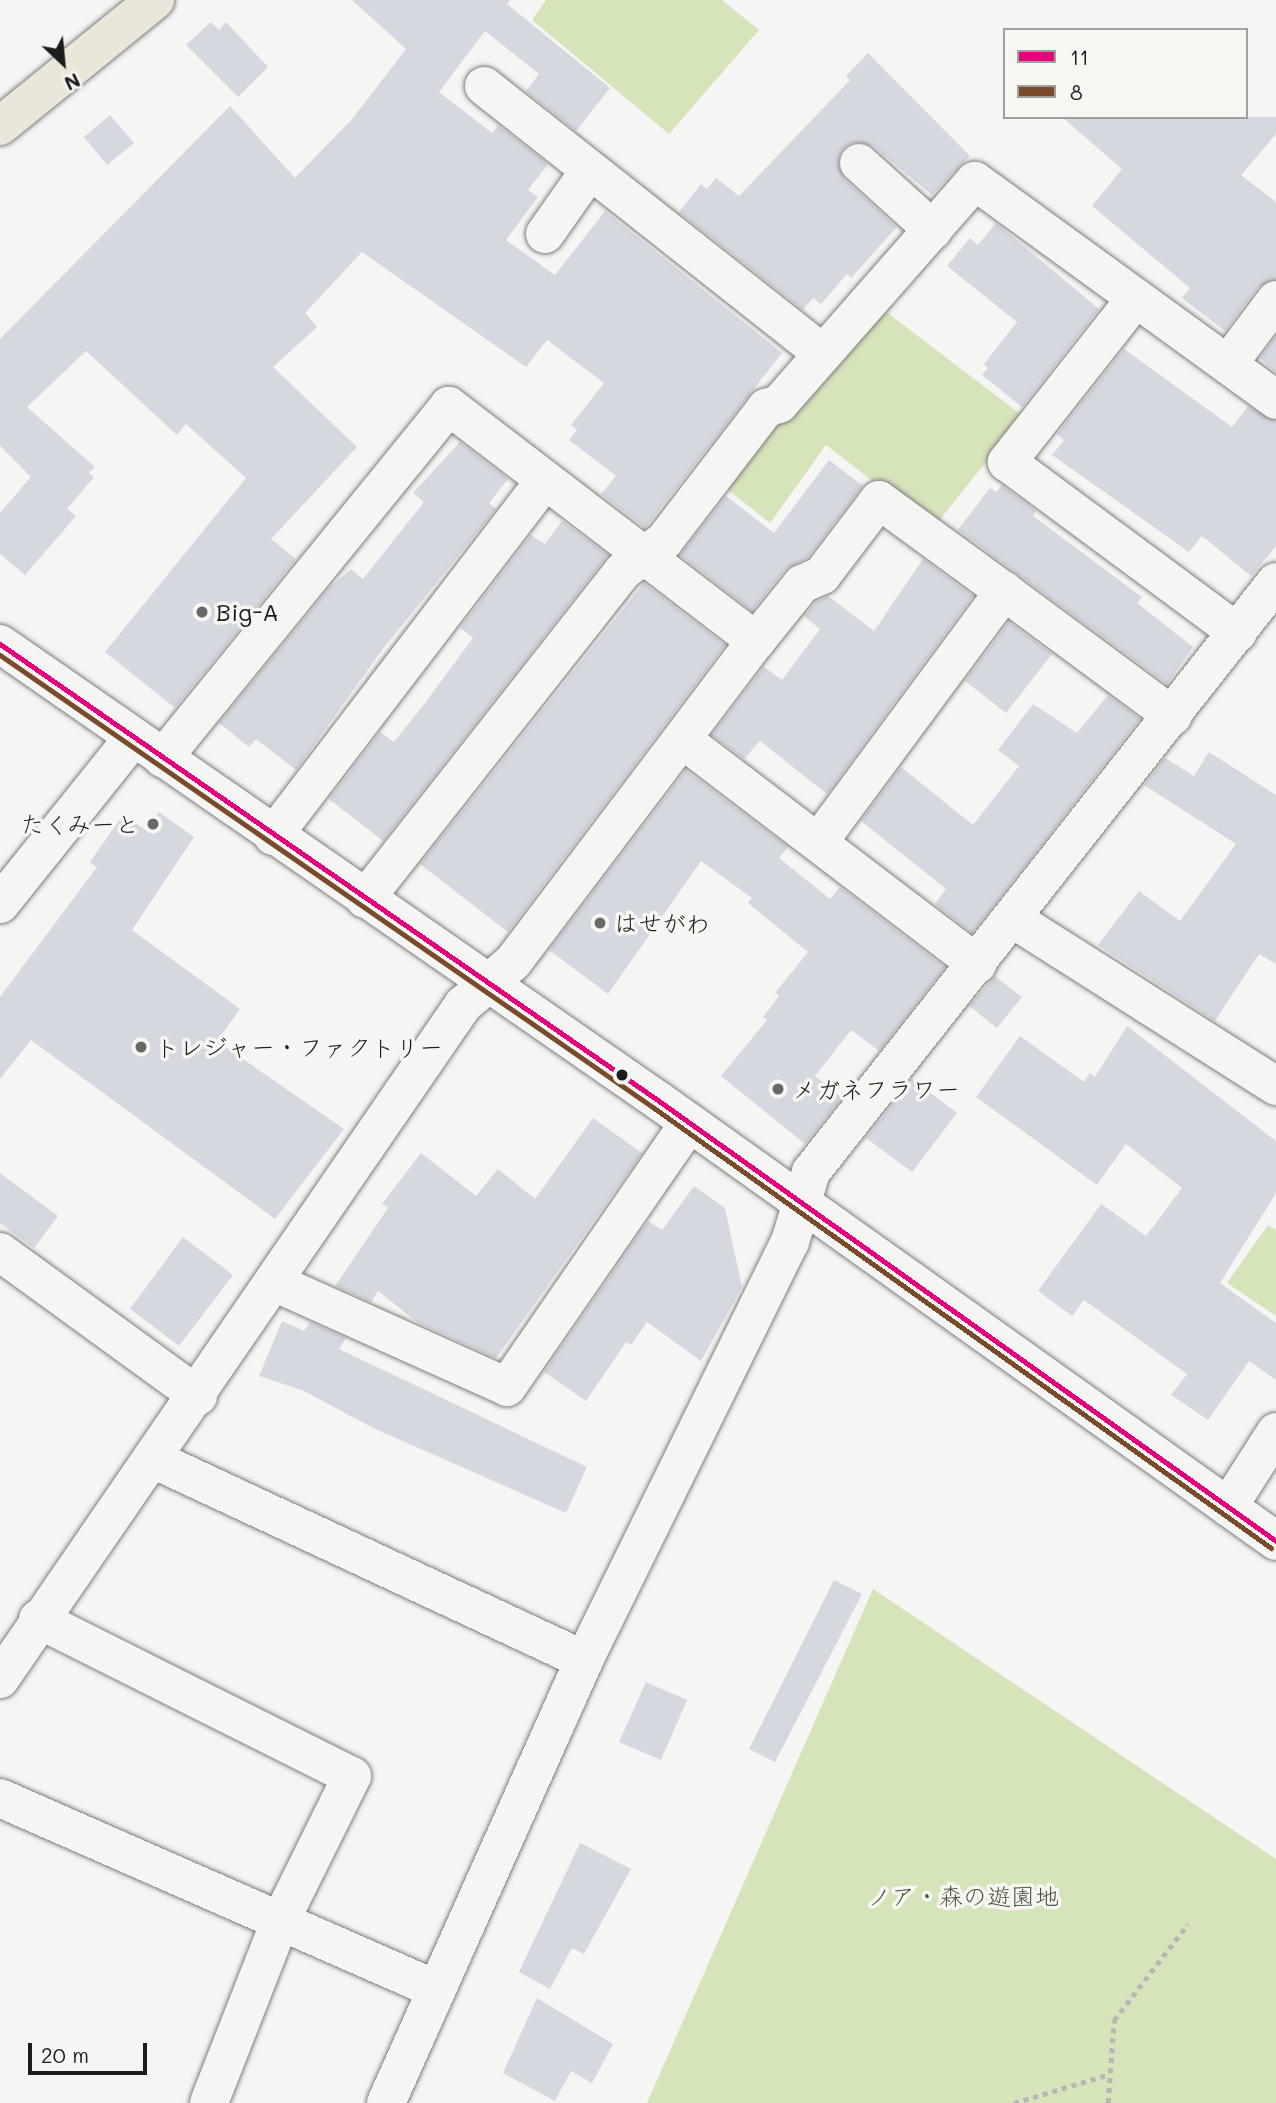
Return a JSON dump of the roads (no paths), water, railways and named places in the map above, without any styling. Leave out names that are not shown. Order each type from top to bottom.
[{"type":"main road","points":[[0,126],[155,0]]},
{"type":"street","points":[[484,86],[823,354]]},
{"type":"street","points":[[859,163],[933,230]]},
{"type":"street","points":[[545,234],[590,170]]},
{"type":"street","points":[[365,899],[623,571],[664,541],[766,408],[779,404],[975,181],[1276,400]]},
{"type":"street","points":[[1136,298],[1007,462],[1238,633]]},
{"type":"street","points":[[1228,364],[1276,300]]},
{"type":"street","points":[[0,904],[148,748],[449,406],[544,482],[646,554],[756,641]]},
{"type":"street","points":[[273,836],[544,482]]},
{"type":"street","points":[[1,1674],[198,1396],[463,1005],[513,962],[756,641],[802,584],[822,576],[879,500],[1173,716]]},
{"type":"street","points":[[386,2103],[584,1660],[790,1242],[800,1201],[811,1172],[1276,582]]},
{"type":"street","points":[[820,841],[1004,591]]},
{"type":"street","points":[[0,645],[689,1123],[1276,1541]]},
{"type":"street","points":[[683,740],[820,841],[977,964]]},
{"type":"street","points":[[1013,919],[1276,1086]]},
{"type":"street","points":[[276,1283],[507,1387],[689,1123]]},
{"type":"street","points":[[0,1252],[198,1396]]},
{"type":"street","points":[[1228,1507],[1276,1432]]},
{"type":"street","points":[[153,1459],[584,1660]]},
{"type":"street","points":[[38,1619],[352,1776],[279,1924],[209,2103]]},
{"type":"street","points":[[0,1798],[279,1924],[437,1990]]},
{"type":"place","name":"Big-A","points":[[202,612]]},
{"type":"place","name":"たくみーと","points":[[153,824]]},
{"type":"place","name":"はせがわ","points":[[600,923]]},
{"type":"place","name":"トレジャー・ファクトリー","points":[[141,1047]]},
{"type":"place","name":"メガネフラワー","points":[[778,1089]]},
{"type":"park label","name":"ノア・森の遊園地","points":[[963,1896]]}]
